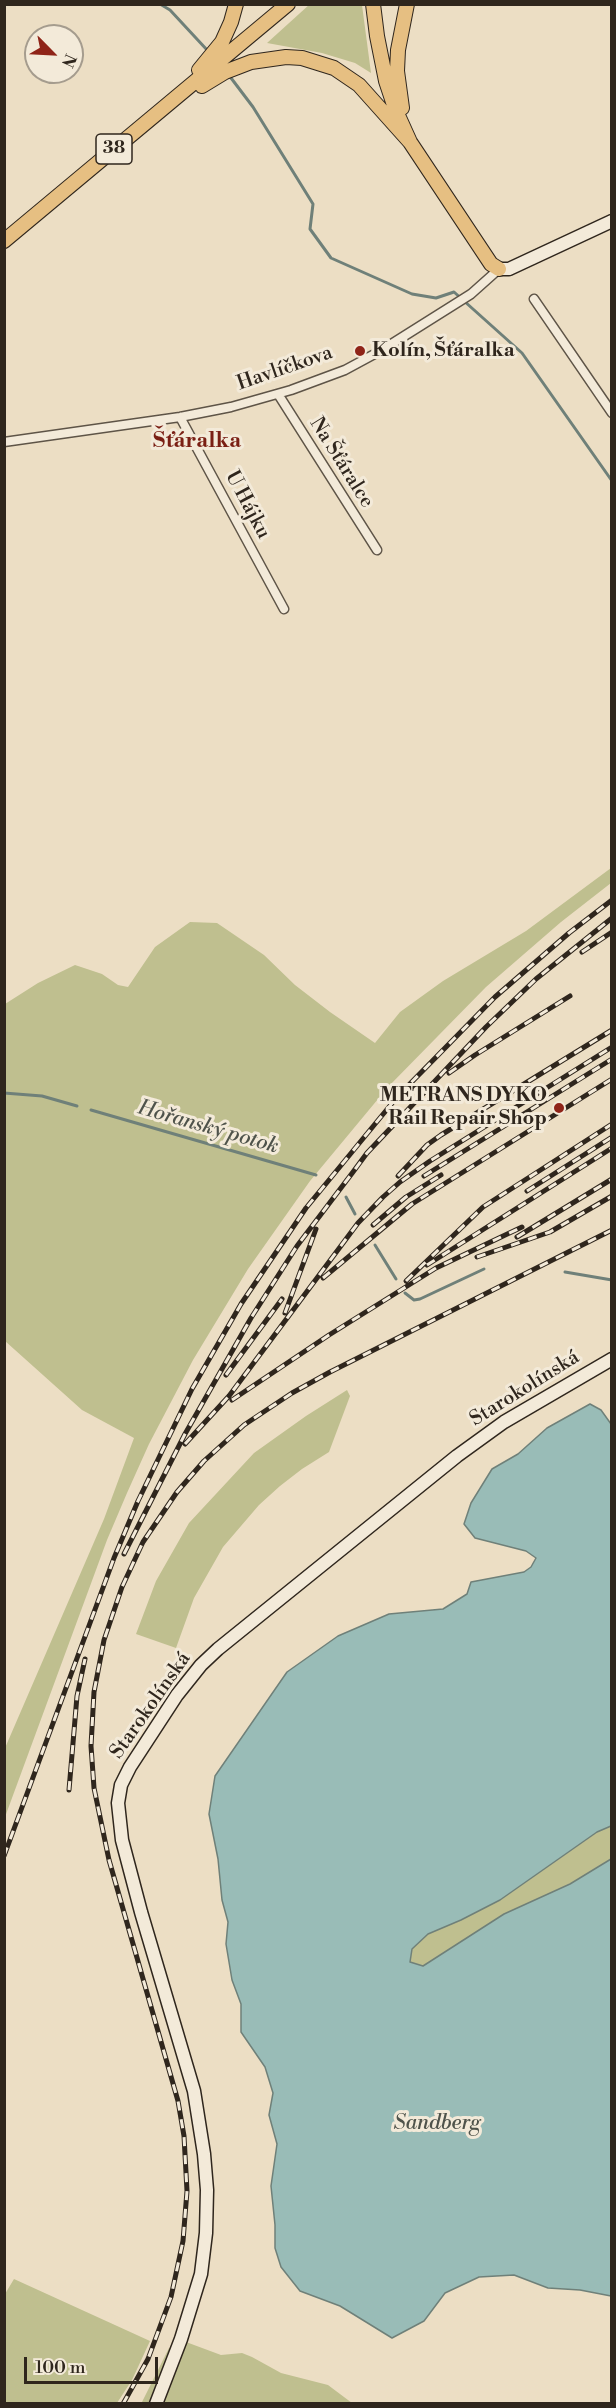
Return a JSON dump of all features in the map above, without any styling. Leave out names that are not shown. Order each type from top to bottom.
[{"type":"main road","points":[[226,58],[227,32],[236,4]]},
{"type":"main road","points":[[211,70],[288,4]]},
{"type":"main road","points":[[373,4],[376,36],[386,81],[410,142]]},
{"type":"main road","points":[[407,4],[398,50],[397,71],[399,96],[410,142]]},
{"type":"main road","points":[[211,70],[226,58],[251,62],[285,57],[302,58],[334,68],[367,91],[410,142],[491,264],[499,269]]},
{"type":"main road","name":"38","points":[[4,241],[211,70]]},
{"type":"street","name":"Havlíčkova","points":[[4,442],[180,417],[231,407],[278,394],[345,370],[411,334],[471,294],[499,269],[509,269],[612,221]]},
{"type":"street","points":[[534,299],[612,413]]},
{"type":"street","name":"Na Šťáralce","points":[[278,394],[377,550]]},
{"type":"street","name":"U Hájku","points":[[180,417],[284,609]]},
{"type":"street","name":"Starokolínská","points":[[156,2403],[179,2347],[201,2274],[206,2233],[207,2190],[195,2091],[141,1912],[122,1840],[118,1803],[121,1785],[130,1767],[177,1695],[209,1657],[457,1456],[504,1422],[612,1359]]},
{"type":"green space","points":[[310,4],[362,5],[371,73],[355,63],[322,53],[267,43]]},
{"type":"green space","points":[[611,868],[611,883],[561,922],[486,987],[388,1087],[310,1181],[248,1269],[193,1360],[149,1444],[127,1493],[107,1540],[5,1817],[5,1748],[104,1519],[134,1438],[82,1410],[5,1341],[5,1004],[38,983],[75,965],[102,974],[118,985],[128,987],[155,947],[190,922],[217,923],[264,955],[295,985],[375,1043],[400,1012],[443,981],[526,931]]},
{"type":"green space","points":[[347,1390],[350,1396],[329,1452],[280,1486],[259,1505],[223,1547],[194,1598],[176,1648],[136,1634],[156,1581],[189,1523],[254,1453]]},
{"type":"green space","points":[[611,1826],[611,1859],[570,1884],[504,1914],[423,1966],[410,1962],[412,1949],[428,1934],[500,1900],[597,1832]]},
{"type":"green space","points":[[14,2279],[150,2341],[132,2380],[117,2403],[5,2403],[5,2294]]},
{"type":"green space","points":[[186,2342],[221,2355],[242,2353],[281,2373],[328,2385],[352,2403],[141,2404],[169,2348]]},
{"type":"water","name":"Sandberg","points":[[590,1404],[601,1410],[611,1424],[611,1826],[597,1832],[500,1900],[428,1934],[412,1949],[410,1962],[423,1966],[504,1914],[570,1884],[611,1859],[611,2296],[580,2290],[548,2288],[514,2275],[479,2277],[445,2293],[424,2321],[392,2338],[340,2306],[300,2291],[281,2267],[275,2248],[271,2186],[277,2144],[269,2115],[273,2093],[265,2067],[241,2032],[241,2004],[232,1980],[226,1944],[228,1922],[222,1900],[218,1859],[209,1814],[215,1776],[287,1672],[338,1636],[389,1614],[443,1609],[467,1594],[471,1582],[524,1572],[531,1567],[536,1558],[526,1551],[475,1538],[464,1524],[471,1503],[492,1469],[518,1454],[547,1428]]},
{"type":"waterway","points":[[160,4],[170,10],[208,51]]},
{"type":"waterway","points":[[228,74],[253,107],[313,204],[310,229],[331,258],[412,294],[436,298],[454,292],[522,353],[612,481]]},
{"type":"waterway","name":"Hořanský potok","points":[[4,1093],[42,1096],[77,1106]]},
{"type":"waterway","name":"Hořanský potok","points":[[91,1110],[316,1175]]},
{"type":"waterway","name":"Hořanský potok","points":[[346,1197],[355,1214]]},
{"type":"waterway","name":"Hořanský potok","points":[[375,1245],[396,1279]]},
{"type":"waterway","name":"Hořanský potok","points":[[405,1293],[414,1300],[420,1299],[484,1269]]},
{"type":"waterway","name":"Hořanský potok","points":[[565,1272],[612,1280]]},
{"type":"railway","points":[[4,1856],[114,1558],[138,1501],[192,1389],[241,1304],[306,1208],[398,1096],[495,997],[569,933],[612,900]]},
{"type":"railway","points":[[124,1554],[185,1434],[251,1318],[297,1246],[367,1153],[486,1027],[536,979],[612,918]]},
{"type":"railway","points":[[582,952],[612,932]]},
{"type":"railway","points":[[449,1073],[570,996]]},
{"type":"railway","points":[[398,1176],[427,1145],[441,1135],[612,1030]]},
{"type":"railway","points":[[185,1444],[229,1396],[358,1223],[383,1197],[430,1161],[612,1047]]},
{"type":"railway","points":[[424,1176],[612,1059]]},
{"type":"railway","points":[[323,1278],[412,1204],[612,1079]]},
{"type":"railway","points":[[406,1281],[483,1207],[612,1124]]},
{"type":"railway","points":[[527,1191],[612,1137]]},
{"type":"railway","points":[[427,1265],[612,1148]]},
{"type":"railway","points":[[373,1225],[406,1197],[441,1175]]},
{"type":"railway","points":[[517,1237],[612,1179]]},
{"type":"railway","points":[[477,1257],[550,1232],[612,1196]]},
{"type":"railway","points":[[232,1400],[329,1335],[436,1268],[522,1227]]},
{"type":"railway","points":[[285,1313],[316,1229]]},
{"type":"railway","points":[[123,2404],[148,2359],[171,2297],[183,2241],[187,2191],[184,2136],[178,2101],[109,1860],[94,1788],[91,1746],[94,1692],[104,1640],[122,1587],[143,1542],[177,1492],[204,1461],[244,1425],[292,1393],[330,1372],[612,1230]]},
{"type":"railway","points":[[226,1375],[282,1299]]},
{"type":"railway","points":[[69,1790],[77,1696],[85,1659]]},
{"type":"place","name":"Kolín, Šťáralka","points":[[360,351]]},
{"type":"place","name":"METRANS DYKO Rail Repair Shop","points":[[559,1108]]},
{"type":"district","name":"Šťáralka","points":[[197,442]]}]
